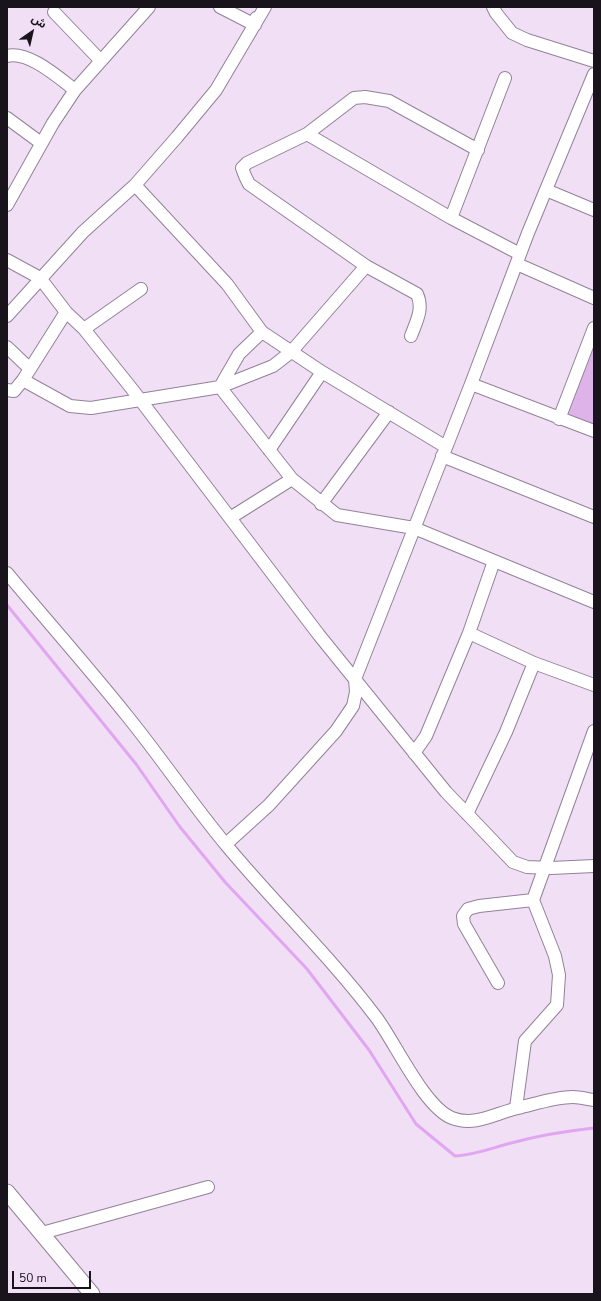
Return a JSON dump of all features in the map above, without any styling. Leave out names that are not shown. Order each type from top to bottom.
[{"type":"main road","points":[[7,1192],[92,1294]]},
{"type":"street","points":[[7,205],[41,143],[75,90],[149,7]]},
{"type":"street","points":[[220,7],[255,25]]},
{"type":"street","points":[[255,25],[256,7]]},
{"type":"street","points":[[7,316],[83,232],[135,185],[177,137],[216,90],[265,7]]},
{"type":"street","points":[[494,7],[496,13],[512,32],[527,40],[594,61]]},
{"type":"street","points":[[54,12],[101,61]]},
{"type":"street","points":[[7,56],[22,56],[36,62],[75,90]]},
{"type":"street","points":[[226,844],[269,805],[336,731],[353,706],[356,692],[355,680],[471,384],[518,259],[594,74]]},
{"type":"street","points":[[450,218],[505,78]]},
{"type":"street","points":[[411,336],[420,310],[420,302],[417,294],[366,266],[249,184],[242,168],[247,163],[307,134],[354,98],[374,98],[389,101],[478,150]]},
{"type":"street","points":[[7,118],[41,143]]},
{"type":"street","points":[[307,134],[518,259],[594,298]]},
{"type":"street","points":[[135,185],[227,284],[262,332],[322,372],[389,412],[444,452],[594,517]]},
{"type":"street","points":[[546,190],[594,210]]},
{"type":"street","points":[[7,260],[40,278],[66,312],[84,330],[141,401],[355,680],[414,754],[467,814],[513,862],[527,867],[544,868],[594,866]]},
{"type":"street","points":[[23,380],[70,406],[91,408],[220,387],[273,366],[291,352],[366,266]]},
{"type":"street","points":[[84,330],[141,289]]},
{"type":"street","points":[[7,390],[14,391],[23,380],[29,368],[66,312]]},
{"type":"street","points":[[559,419],[594,328]]},
{"type":"street","points":[[220,387],[239,354],[262,332]]},
{"type":"street","points":[[7,347],[29,368]]},
{"type":"street","points":[[269,450],[322,372]]},
{"type":"street","points":[[471,384],[559,419],[594,431]]},
{"type":"street","points":[[220,387],[292,479],[337,515],[414,528],[594,602]]},
{"type":"street","points":[[322,504],[389,412]]},
{"type":"street","points":[[230,518],[292,479]]},
{"type":"street","points":[[414,754],[426,736],[469,633],[494,561]]},
{"type":"street","points":[[7,573],[129,718],[226,844],[358,995],[392,1040],[417,1082],[438,1107],[451,1117],[466,1121],[486,1119],[516,1108],[573,1097],[594,1100]]},
{"type":"street","points":[[469,633],[534,663],[594,686]]},
{"type":"street","points":[[467,814],[506,732],[534,663]]},
{"type":"street","points":[[516,1108],[525,1040],[557,1005],[559,975],[555,956],[532,900],[594,731]]},
{"type":"street","points":[[498,983],[464,924],[463,916],[468,909],[479,906],[532,900]]},
{"type":"street","points":[[42,1233],[208,1187]]},
{"type":"shaded area","points":[[594,343],[594,427],[566,417]]},
{"type":"waterway","points":[[7,605],[136,764],[180,827],[225,882],[307,969],[369,1050],[416,1124],[455,1156],[478,1152],[544,1135],[594,1128]]}]
